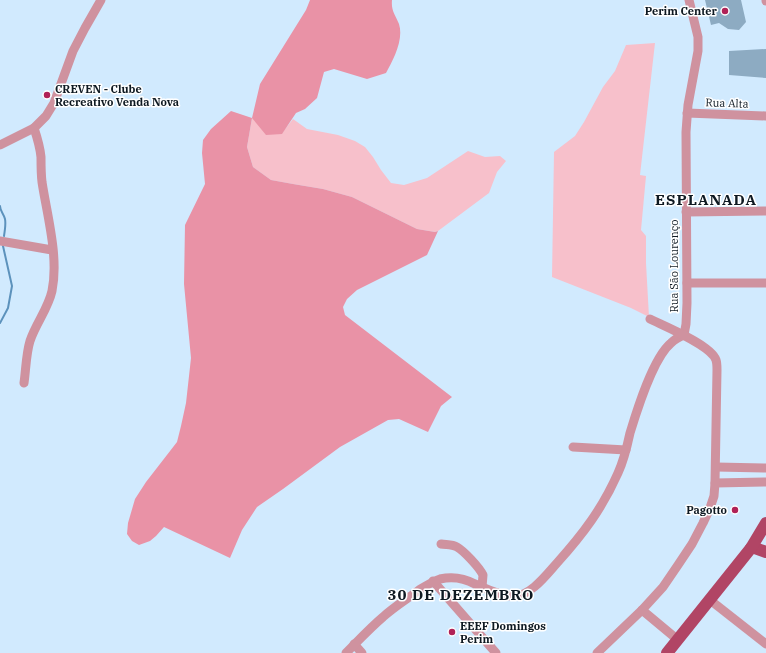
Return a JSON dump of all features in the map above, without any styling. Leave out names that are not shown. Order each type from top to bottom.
[{"type":"main road","points":[[669,652],[751,548],[766,524]]},
{"type":"main road","points":[[751,548],[766,552]]},
{"type":"street","points":[[0,145],[34,128],[46,116],[54,103],[73,51],[101,0]]},
{"type":"street","name":"Rua São Lourenço","points":[[684,335],[687,316],[686,132],[687,114],[698,51],[698,37],[689,0]]},
{"type":"street","name":"Rua Alta","points":[[687,114],[766,116]]},
{"type":"street","points":[[24,383],[30,340],[46,308],[52,293],[53,283],[52,250],[42,181],[41,156],[34,128]]},
{"type":"street","points":[[686,212],[766,211]]},
{"type":"street","points":[[0,241],[52,250]]},
{"type":"street","points":[[687,283],[766,283]]},
{"type":"street","points":[[597,653],[642,610],[663,586],[692,544],[710,508],[714,496],[716,467],[716,360],[706,349],[684,335],[650,318]]},
{"type":"street","points":[[346,653],[384,616],[433,581],[457,577],[494,592],[514,596],[529,591],[541,580],[576,541],[595,516],[604,501],[624,461],[636,412],[659,358],[665,348],[684,335]]},
{"type":"street","points":[[573,447],[626,450]]},
{"type":"street","points":[[716,467],[766,468]]},
{"type":"street","points":[[715,483],[766,482]]},
{"type":"street","points":[[441,544],[456,547],[469,558],[483,575],[482,587]]},
{"type":"street","points":[[433,581],[496,653]]},
{"type":"street","points":[[710,600],[766,644]]},
{"type":"street","points":[[642,610],[678,640]]},
{"type":"street","points":[[354,644],[362,653]]},
{"type":"shaded area","points":[[310,0],[392,0],[393,10],[399,24],[400,37],[397,50],[386,73],[367,79],[334,69],[324,72],[317,98],[305,109],[296,113],[282,134],[266,135],[252,118],[260,84],[306,10]]},
{"type":"shaded area","points":[[655,43],[640,175],[646,176],[641,230],[646,236],[649,317],[631,308],[552,277],[554,152],[575,136],[603,87],[615,71],[626,45]]},
{"type":"shaded area","points":[[231,111],[252,118],[247,147],[253,167],[271,180],[323,189],[352,197],[417,229],[435,232],[438,231],[427,255],[357,290],[347,299],[343,307],[345,315],[452,397],[441,406],[428,432],[399,419],[388,420],[340,447],[257,507],[242,530],[230,558],[164,527],[150,541],[139,545],[132,541],[127,534],[128,523],[135,499],[146,482],[177,442],[186,403],[191,358],[184,284],[185,225],[205,184],[202,153],[203,140],[211,129]]},
{"type":"shaded area","points":[[252,118],[282,133],[293,119],[307,129],[338,135],[355,141],[365,147],[391,183],[404,185],[427,178],[468,151],[485,157],[500,156],[506,161],[497,172],[489,193],[438,231],[435,232],[417,229],[352,197],[323,189],[271,180],[253,167],[247,147]]},
{"type":"building","name":"Perim Center","points":[[705,0],[741,0],[746,22],[739,30],[728,29],[719,23],[711,25]]},
{"type":"building","points":[[766,49],[766,78],[729,75],[729,51]]},
{"type":"waterway","points":[[0,206],[5,221],[4,236]]},
{"type":"waterway","points":[[0,323],[8,308],[12,286],[3,246]]},
{"type":"place","name":"Perim Center","points":[[725,11]]},
{"type":"place","name":"CREVEN - Clube Recreativo Venda Nova","points":[[47,95]]},
{"type":"place","name":"Pagotto","points":[[735,510]]},
{"type":"place","name":"EEEF Domingos Perim","points":[[452,632]]},
{"type":"district","name":"ESPLANADA","points":[[706,199]]},
{"type":"district","name":"30 DE DEZEMBRO","points":[[461,594]]}]
